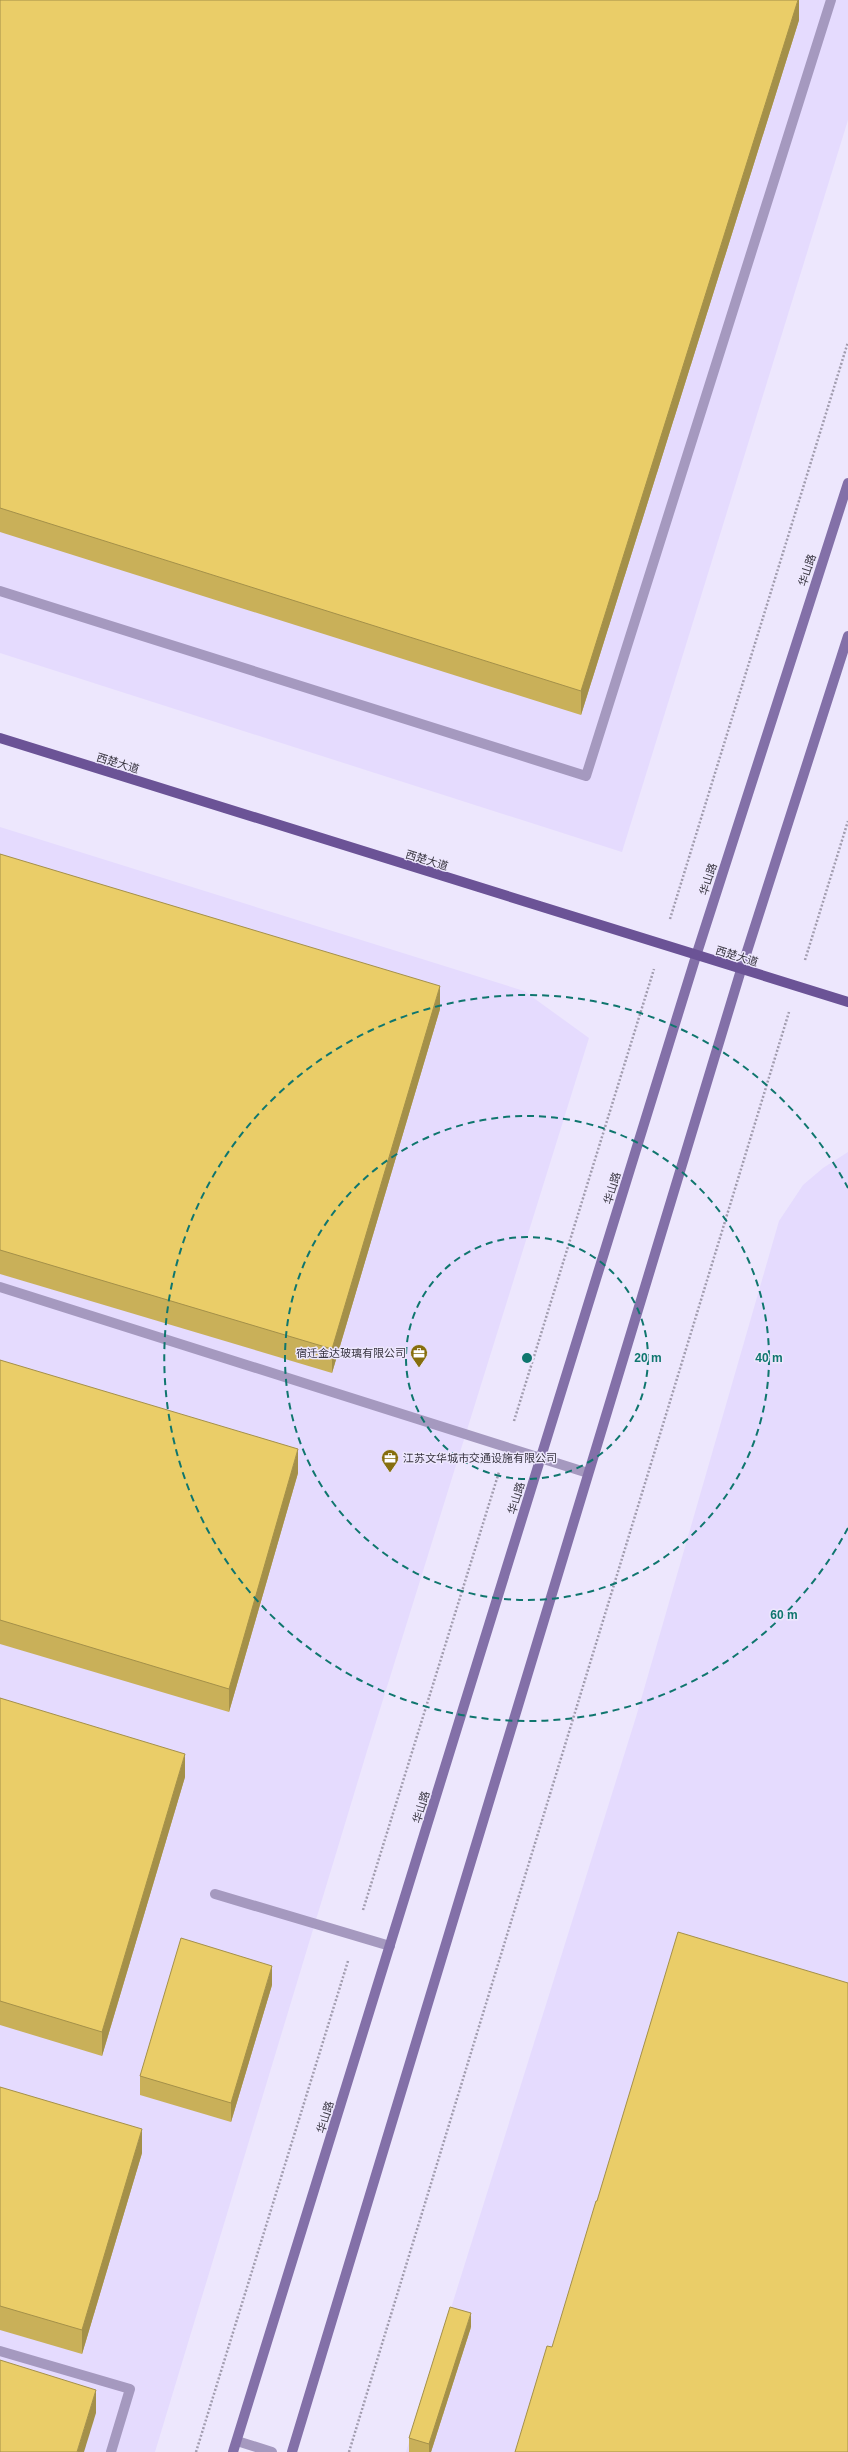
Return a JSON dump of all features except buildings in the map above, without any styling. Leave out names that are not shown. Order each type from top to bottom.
[{"type":"main road","name":"西楚大道","points":[[0,738],[662,946],[848,1002]]},
{"type":"street","name":"华山路","points":[[233,2452],[696,956],[848,483]]},
{"type":"street","points":[[292,2452],[741,970],[848,636]]},
{"type":"lane","points":[[0,591],[586,776],[831,0]]},
{"type":"lane","points":[[0,1287],[588,1473]]},
{"type":"lane","points":[[215,1894],[390,1946]]},
{"type":"lane","points":[[0,2351],[130,2390],[111,2452]]},
{"type":"lane","points":[[237,2441],[272,2452]]},
{"type":"path","points":[[196,2452],[848,342]]},
{"type":"path","points":[[348,2452],[848,821]]},
{"type":"shaded area","points":[[0,0],[848,0],[848,120],[622,852],[0,653]]},
{"type":"shaded area","points":[[0,827],[524,991],[589,1038],[367,1751],[155,2452],[0,2452]]},
{"type":"shaded area","points":[[848,1152],[848,2452],[406,2452],[636,1717],[779,1221],[803,1185],[823,1168]]},
{"type":"place","name":"宿迁金达玻璃有限公司","points":[[419,1368]]},
{"type":"place","name":"江苏文华城市交通设施有限公司","points":[[390,1473]]}]
